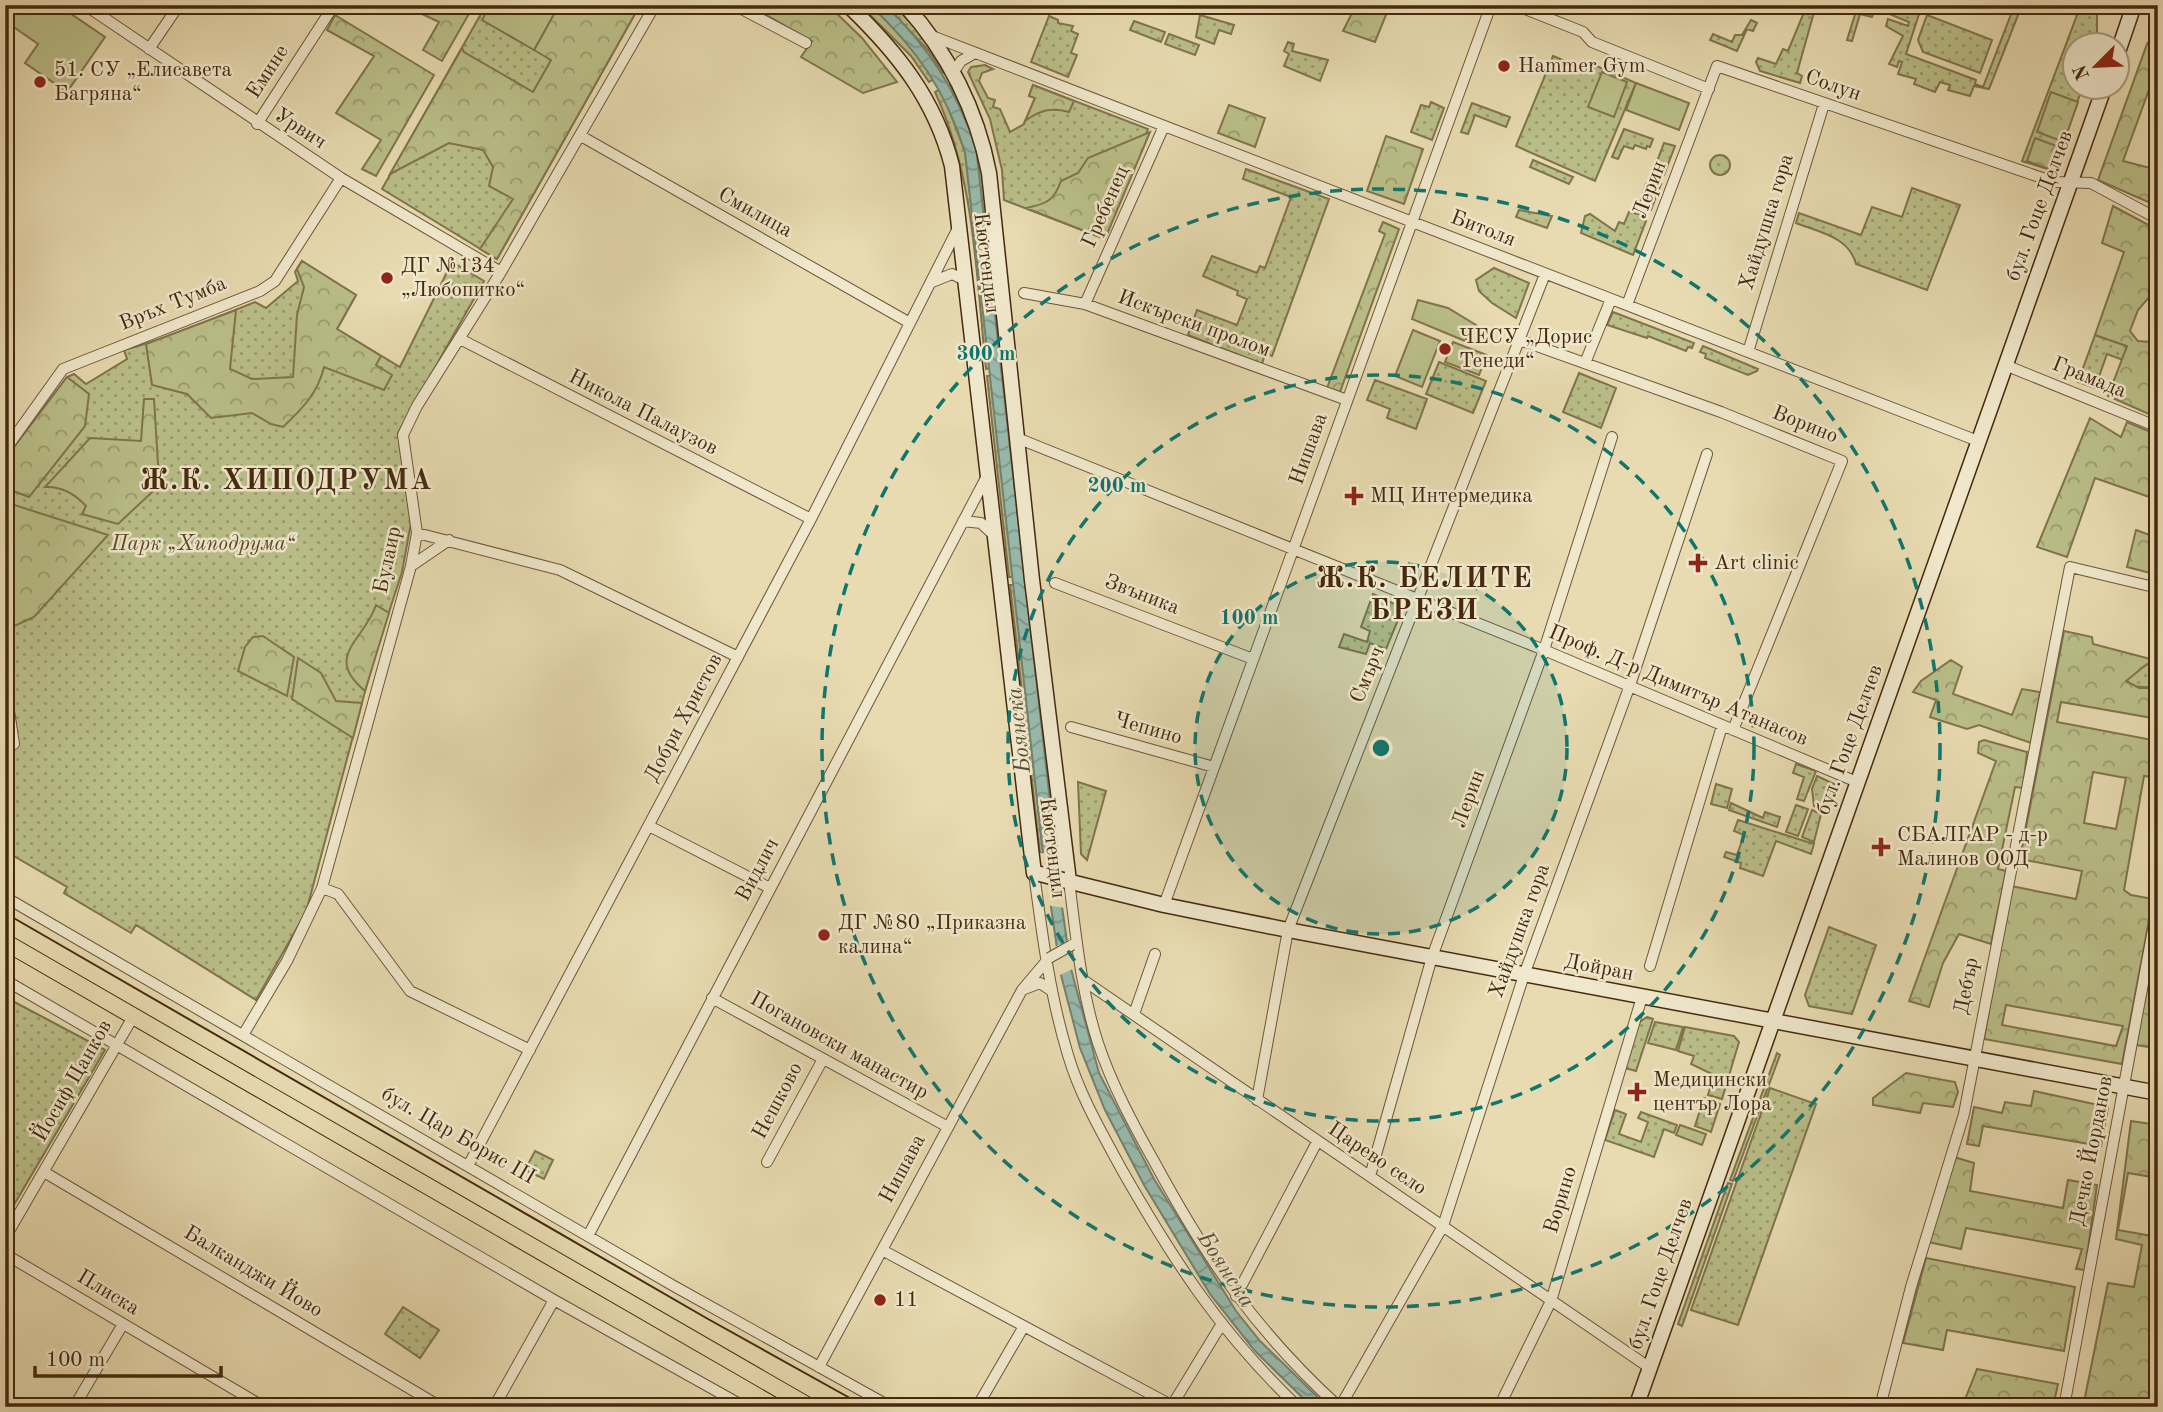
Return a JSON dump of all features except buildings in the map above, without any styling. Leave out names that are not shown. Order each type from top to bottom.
[{"type":"main road","points":[[5,942],[810,1407]]},
{"type":"street","name":"Урвич","points":[[85,5],[257,124],[341,178],[502,272]]},
{"type":"street","points":[[149,49],[179,5]]},
{"type":"street","name":"Емине","points":[[257,124],[334,5]]},
{"type":"street","name":"Булаир","points":[[243,1035],[286,961],[322,888],[411,566],[417,533],[403,435],[502,272],[655,5]]},
{"type":"street","points":[[734,5],[806,43]]},
{"type":"street","name":"Кюстендил","points":[[848,5],[900,58],[930,104],[947,147],[967,281],[1047,958],[1052,991],[1069,1058],[1100,1130],[1175,1260],[1221,1325],[1298,1407]]},
{"type":"street","name":"Кюстендил","points":[[905,5],[931,36],[953,73],[975,121],[989,173],[1066,881],[1075,943],[1098,1042],[1119,1097],[1172,1194],[1236,1296],[1284,1354],[1340,1407]]},
{"type":"street","name":"Нишава","points":[[1164,905],[1491,5]]},
{"type":"street","points":[[1516,5],[1583,32],[1592,42],[1709,89]]},
{"type":"street","points":[[2125,32],[2134,5]]},
{"type":"street","name":"Битоля","points":[[931,36],[1978,441]]},
{"type":"street","points":[[953,73],[961,61],[975,53]]},
{"type":"street","name":"Солун","points":[[1709,89],[1717,66],[2054,182],[2091,183],[2158,219]]},
{"type":"street","name":"Лерин","points":[[1627,305],[1709,89]]},
{"type":"street","name":"бул. Гоце Делчев","points":[[1636,1407],[2100,102]]},
{"type":"street","name":"Хайдушка гора","points":[[1748,352],[1824,104]]},
{"type":"street","name":"Гребенец","points":[[1085,304],[1164,125]]},
{"type":"street","name":"Смилица","points":[[581,136],[911,323]]},
{"type":"street","name":"Връх Тумба","points":[[5,450],[63,369],[260,291],[275,281],[341,178]]},
{"type":"street","name":"Добри Христов","points":[[468,1166],[811,519],[960,225]]},
{"type":"street","points":[[930,285],[943,275],[952,274],[967,281]]},
{"type":"street","name":"Смърч","points":[[1257,1100],[1288,930],[1545,274]]},
{"type":"street","name":"Искърски пролом","points":[[1024,293],[1085,304],[1347,400]]},
{"type":"street","points":[[1520,340],[1585,363],[1611,299]]},
{"type":"street","name":"Никола Палаузов","points":[[460,339],[811,519]]},
{"type":"street","name":"Ворино","points":[[1585,363],[1842,461],[1733,730]]},
{"type":"street","name":"Грамада","points":[[2005,365],[2158,427]]},
{"type":"street","name":"Проф. Д-р Димитър Атанасов","points":[[1017,438],[1630,685],[1857,782]]},
{"type":"street","name":"Лерин","points":[[1370,1176],[1432,957],[1544,650],[1612,438]]},
{"type":"street","name":"Хайдушка гора","points":[[1340,1407],[1443,1226],[1524,975],[1630,685],[1707,454]]},
{"type":"street","name":"Видлич","points":[[588,1236],[990,471]]},
{"type":"street","points":[[963,521],[981,523],[997,538]]},
{"type":"street","points":[[417,533],[560,570],[738,657]]},
{"type":"street","points":[[411,566],[449,540]]},
{"type":"street","name":"Дебър","points":[[1880,1407],[1911,1287],[1964,1114],[2070,567],[2158,589]]},
{"type":"street","name":"Звъника","points":[[1055,583],[1254,659]]},
{"type":"street","points":[[5,685],[14,744]]},
{"type":"street","points":[[1650,967],[1722,726]]},
{"type":"street","name":"Чепино","points":[[1071,727],[1214,767]]},
{"type":"street","points":[[649,826],[770,888]]},
{"type":"street","name":"Дойран","points":[[1037,874],[1164,905],[1288,930],[2158,1093]]},
{"type":"street","points":[[322,888],[338,894],[410,991],[530,1050]]},
{"type":"street","name":"бул. Цар Борис III","points":[[5,897],[588,1236],[891,1407]]},
{"type":"street","name":"Дечко Йорданов","points":[[2064,1407],[2158,903]]},
{"type":"street","name":"Нишава","points":[[819,1367],[1022,990],[1047,958],[1075,943]]},
{"type":"street","points":[[1134,1014],[1155,954]]},
{"type":"street","points":[[5,980],[554,1300],[745,1407]]},
{"type":"street","name":"Царево село","points":[[1083,981],[1650,1368]]},
{"type":"street","points":[[1022,990],[1040,983],[1052,991]]},
{"type":"street","name":"Ворино","points":[[1499,1407],[1551,1301],[1642,997]]},
{"type":"street","name":"Погановски манастир","points":[[712,998],[948,1127]]},
{"type":"street","name":"Йосиф Цанков","points":[[5,1238],[133,1017]]},
{"type":"street","name":"Нешково","points":[[768,1162],[822,1059]]},
{"type":"street","points":[[1236,1296],[1317,1142]]},
{"type":"street","name":"Балканджи Йово","points":[[44,1172],[441,1407]]},
{"type":"street","points":[[882,1250],[1171,1406],[1221,1325]]},
{"type":"street","name":"Плиска","points":[[5,1254],[264,1407]]},
{"type":"street","points":[[494,1407],[554,1300]]},
{"type":"street","points":[[74,1407],[123,1324]]},
{"type":"street","points":[[977,1407],[1024,1326]]},
{"type":"green space","points":[[5,5],[58,5],[105,37],[67,92],[25,63],[38,44],[5,21]]},
{"type":"green space","points":[[403,5],[474,5],[442,61],[423,50],[439,22]]},
{"type":"green space","points":[[486,5],[640,5],[497,259],[382,189]]},
{"type":"green space","points":[[490,5],[559,5],[534,50],[482,20]]},
{"type":"green space","points":[[559,5],[640,5],[497,259],[480,249],[513,199],[489,186],[493,167],[483,150],[449,143],[390,174],[462,48],[464,52],[533,92],[551,60],[534,50]]},
{"type":"green space","points":[[763,5],[828,5],[862,38],[897,82],[863,93],[801,57],[812,41],[759,11]]},
{"type":"green space","points":[[860,5],[870,5],[900,33],[934,79],[929,82],[911,56]]},
{"type":"green space","points":[[885,5],[894,5],[915,27],[947,71],[943,73],[929,51]]},
{"type":"green space","points":[[1356,5],[1390,5],[1375,42],[1343,31]]},
{"type":"green space","points":[[1807,5],[1816,5],[1797,73],[1802,76],[1800,83],[1760,71],[1756,62],[1758,58],[1776,64],[1783,49],[1788,51]]},
{"type":"green space","points":[[1858,5],[1913,5],[1921,8],[1906,54],[1976,80],[1975,84],[1983,87],[2013,9],[2004,5],[2022,5],[1989,89],[1974,86],[1970,96],[1948,90],[1950,85],[1940,82],[1935,92],[1914,84],[1916,79],[1898,74],[1902,62],[1899,61],[1897,67],[1889,64],[1903,36],[1886,26],[1888,19],[1908,26],[1909,22],[1875,8],[1872,17],[1860,14],[1852,41],[1847,40]]},
{"type":"green space","points":[[2055,5],[2097,5],[2097,32],[2071,32],[2077,15]]},
{"type":"green space","points":[[335,15],[434,75],[376,176],[362,169],[381,140],[336,113],[374,56],[327,30]]},
{"type":"green space","points":[[1200,15],[1234,25],[1231,34],[1219,30],[1214,44],[1196,37]]},
{"type":"green space","points":[[1927,15],[1992,40],[1980,73],[1923,52],[1918,40]]},
{"type":"green space","points":[[1049,16],[1058,20],[1058,23],[1073,26],[1071,31],[1078,34],[1071,53],[1077,55],[1068,77],[1031,62]]},
{"type":"green space","points":[[1751,20],[1757,23],[1753,31],[1747,29],[1737,51],[1710,40],[1713,34],[1732,42],[1735,35],[1742,35]]},
{"type":"green space","points":[[1134,21],[1165,32],[1161,42],[1130,30]]},
{"type":"green space","points":[[2158,28],[2158,65],[2123,161],[2158,170],[2155,205],[2098,180],[2126,102],[2132,102],[2132,86],[2147,44]]},
{"type":"green space","points":[[1169,34],[1199,45],[1195,55],[1165,44]]},
{"type":"green space","points":[[1288,42],[1294,44],[1292,51],[1328,60],[1320,81],[1284,66],[1289,54],[1284,51]]},
{"type":"green space","points":[[2062,55],[2062,102],[2077,102],[2054,171],[2022,161]]},
{"type":"green space","points":[[1553,56],[1582,68],[1585,61],[1636,83],[1595,181],[1516,146]]},
{"type":"green space","points":[[985,65],[993,69],[982,73],[979,81],[988,98],[995,100],[993,107],[1000,109],[1010,132],[1024,124],[1035,98],[1029,96],[1033,85],[1148,129],[1105,239],[1004,200],[1002,170],[990,119],[968,72],[971,67]]},
{"type":"green space","points":[[1602,72],[1627,82],[1614,117],[1588,107]]},
{"type":"green space","points":[[953,82],[979,146],[1005,366],[1001,367],[976,148],[950,84]]},
{"type":"green space","points":[[1636,83],[1689,103],[1679,130],[1626,110]]},
{"type":"green space","points":[[1033,85],[1074,101],[1069,112],[1046,110],[1025,121],[1035,98],[1029,96]]},
{"type":"green space","points":[[941,89],[965,152],[990,368],[986,369],[972,228],[958,159],[935,92]]},
{"type":"green space","points":[[2051,92],[2062,96],[2062,102],[2078,102],[2064,142],[2037,132]]},
{"type":"green space","points":[[1431,102],[1444,108],[1432,140],[1411,132],[1421,105],[1429,107]]},
{"type":"green space","points":[[1472,103],[1510,117],[1506,127],[1475,115],[1468,134],[1461,132]]},
{"type":"green space","points":[[1229,105],[1265,118],[1255,147],[1218,133]]},
{"type":"green space","points":[[1624,129],[1653,139],[1650,147],[1647,146],[1646,149],[1635,145],[1633,149],[1624,146],[1618,159],[1612,157]]},
{"type":"green space","points":[[1150,132],[1105,239],[1026,208],[1048,200],[1061,181],[1078,173],[1088,158]]},
{"type":"green space","points":[[1386,136],[1423,149],[1404,204],[1367,191]]},
{"type":"green space","points":[[2035,138],[2062,148],[2054,171],[2027,161]]},
{"type":"green space","points":[[1664,143],[1675,146],[1664,175],[1653,172]]},
{"type":"green space","points":[[1716,155],[1724,155],[1730,165],[1724,175],[1716,175],[1710,169],[1710,161]]},
{"type":"green space","points":[[1533,160],[1573,177],[1569,184],[1530,167]]},
{"type":"green space","points":[[1246,169],[1329,199],[1272,356],[1265,354],[1262,364],[1188,335],[1197,310],[1237,325],[1247,299],[1237,295],[1238,291],[1203,276],[1212,256],[1257,273],[1260,266],[1265,268],[1291,197],[1243,179]]},
{"type":"green space","points":[[1654,181],[1661,184],[1651,210],[1639,206],[1646,184],[1652,185]]},
{"type":"green space","points":[[1912,188],[1960,205],[1927,290],[1856,264],[1847,247],[1840,242],[1796,223],[1799,213],[1861,235],[1872,207],[1902,217]]},
{"type":"green space","points":[[2113,206],[2158,230],[2158,287],[2138,310],[2130,331],[2138,341],[2151,342],[2158,336],[2158,418],[2108,396],[2127,346],[2095,335],[2124,252],[2102,243]]},
{"type":"green space","points":[[1519,210],[1552,216],[1547,228],[1516,217]]},
{"type":"green space","points":[[1629,212],[1643,215],[1641,219],[1646,221],[1633,255],[1581,233],[1585,216],[1590,214],[1615,231],[1619,222],[1624,224]]},
{"type":"green space","points":[[1383,222],[1399,229],[1340,392],[1327,388],[1385,234],[1379,231]]},
{"type":"green space","name":"Парк „Хиподрума“","points":[[302,261],[356,295],[337,329],[400,367],[452,262],[484,281],[398,433],[411,523],[402,572],[374,658],[306,912],[256,1000],[136,925],[131,933],[64,893],[67,887],[5,851],[5,459],[67,377],[74,374],[86,384],[127,359],[124,350],[165,338],[255,302],[266,308],[298,281],[295,272]]},
{"type":"green space","points":[[302,261],[356,295],[337,329],[381,356],[376,365],[392,375],[384,390],[324,367],[313,393],[283,427],[271,424],[252,413],[211,418],[187,394],[152,385],[146,344],[236,310],[230,369],[252,379],[293,377],[297,315],[304,287],[297,269]]},
{"type":"green space","points":[[1494,268],[1529,283],[1516,318],[1479,291],[1476,280]]},
{"type":"green space","points":[[1418,300],[1448,308],[1476,325],[1465,341],[1412,319]]},
{"type":"green space","points":[[1613,312],[1694,343],[1692,348],[1688,347],[1686,351],[1648,336],[1647,338],[1607,325]]},
{"type":"green space","points":[[1413,330],[1440,341],[1422,387],[1395,376]]},
{"type":"green space","points":[[2095,335],[2127,346],[2123,360],[2107,354],[2095,388],[2078,382]]},
{"type":"green space","points":[[1453,342],[1487,355],[1479,375],[1445,362]]},
{"type":"green space","points":[[1703,346],[1758,369],[1748,375],[1705,358],[1706,354],[1700,352]]},
{"type":"green space","points":[[1439,362],[1486,381],[1473,413],[1426,394]]},
{"type":"green space","points":[[1579,373],[1616,388],[1601,428],[1563,412]]},
{"type":"green space","points":[[987,376],[991,376],[1013,577],[1009,577]]},
{"type":"green space","points":[[67,377],[89,394],[85,426],[29,497],[5,488],[5,459]]},
{"type":"green space","points":[[1375,380],[1427,399],[1416,429],[1387,418],[1390,409],[1367,400]]},
{"type":"green space","points":[[144,399],[154,399],[158,464],[165,480],[118,524],[82,514],[86,506],[77,498],[62,489],[45,487],[90,438],[141,441]]},
{"type":"green space","points":[[2090,418],[2121,437],[2127,422],[2158,435],[2158,500],[2095,478],[2067,557],[2037,547]]},
{"type":"green space","points":[[5,502],[108,535],[34,617],[8,629]]},
{"type":"green space","points":[[2136,530],[2158,538],[2158,575],[2127,567]]},
{"type":"green space","points":[[1029,583],[1058,854],[1055,853],[1025,584]]},
{"type":"green space","points":[[1010,585],[1014,585],[1043,853],[1040,853]]},
{"type":"green space","points":[[1373,594],[1403,608],[1386,649],[1370,643],[1366,654],[1339,647],[1344,634],[1367,642],[1370,631],[1361,627]]},
{"type":"green space","points":[[376,605],[389,613],[365,691],[347,668],[347,658],[350,648]]},
{"type":"green space","points":[[2064,631],[2092,637],[2093,644],[2158,661],[2158,667],[2147,664],[2126,681],[2139,688],[2158,688],[2158,719],[2061,702],[2057,722],[2158,741],[2158,778],[2144,776],[2124,890],[2131,895],[2153,899],[2122,1064],[1984,1039],[2011,886],[2076,899],[2082,871],[2020,859]],"holes":[[[2093,772],[2126,778],[2116,829],[2084,823]],[[2006,1005],[2123,1026],[2116,1046],[2002,1025]]]},
{"type":"green space","points":[[263,636],[294,657],[287,696],[238,671],[245,647],[253,637]]},
{"type":"green space","points":[[298,658],[321,673],[336,701],[362,703],[353,738],[292,699]]},
{"type":"green space","points":[[1951,660],[1962,667],[1953,694],[2012,715],[2022,689],[2040,692],[2031,743],[1979,725],[1967,729],[1930,717],[1936,700],[1913,692],[1921,681]]},
{"type":"green space","points":[[2147,664],[2158,667],[2158,688],[2129,686],[2127,678]]},
{"type":"green space","points":[[1984,740],[2027,752],[2023,788],[2015,787],[1998,869],[2006,871],[1991,944],[1959,934],[1943,963],[1929,1007],[1909,1001],[1996,761],[1978,753],[1979,742]]},
{"type":"green space","points":[[1796,764],[1816,771],[1804,801],[1797,799],[1804,777],[1793,773]]},
{"type":"green space","points":[[1817,776],[1836,785],[1824,810],[1814,806],[1812,789]]},
{"type":"green space","points":[[1078,782],[1106,791],[1087,860],[1081,854]]},
{"type":"green space","points":[[1716,784],[1732,789],[1727,808],[1711,804]]},
{"type":"green space","points":[[1731,803],[1763,818],[1765,812],[1780,817],[1777,827],[1729,810]]},
{"type":"green space","points":[[1796,805],[1808,809],[1798,836],[1786,832]]},
{"type":"green space","points":[[1812,810],[1821,814],[1814,842],[1802,837]]},
{"type":"green space","points":[[1738,820],[1814,844],[1811,854],[1776,841],[1763,876],[1740,868],[1741,863],[1724,857],[1726,852],[1737,855],[1744,835],[1734,831]]},
{"type":"green space","points":[[1829,927],[1876,945],[1852,1014],[1809,1006],[1805,995]]},
{"type":"green space","points":[[2158,934],[2158,984],[2153,1013],[2158,1015],[2156,1048],[2135,1045]]},
{"type":"green space","points":[[5,997],[105,1050],[5,1220]]},
{"type":"green space","points":[[1647,1017],[1653,1019],[1636,1071],[1625,1068],[1638,1023]]},
{"type":"green space","points":[[1655,1022],[1683,1027],[1676,1050],[1648,1043]]},
{"type":"green space","points":[[1685,1027],[1734,1036],[1739,1042],[1722,1099],[1708,1095],[1714,1075],[1691,1064],[1694,1056],[1678,1051]]},
{"type":"green space","points":[[1777,1053],[1780,1055],[1733,1181],[1730,1180]]},
{"type":"green space","points":[[1906,1073],[1955,1082],[1958,1092],[1953,1107],[1923,1103],[1920,1113],[1873,1105],[1873,1098]]},
{"type":"green space","points":[[1770,1088],[1816,1104],[1738,1325],[1691,1310]]},
{"type":"green space","points":[[2034,1091],[2108,1107],[2101,1146],[1983,1126],[1979,1146],[1967,1144],[1974,1107],[2002,1113],[2005,1102],[2031,1106]]},
{"type":"green space","points":[[1704,1098],[1720,1104],[1711,1132],[1695,1126]]},
{"type":"green space","points":[[1615,1110],[1626,1114],[1619,1134],[1641,1142],[1648,1122],[1638,1118],[1641,1112],[1677,1125],[1674,1133],[1664,1129],[1654,1157],[1605,1140]]},
{"type":"green space","points":[[2131,1121],[2158,1125],[2158,1178],[2128,1173],[2118,1230],[2158,1237],[2158,1407],[2083,1407],[2108,1283],[2134,1287],[2142,1245],[2116,1239]]},
{"type":"green space","points":[[1680,1125],[1706,1134],[1702,1145],[1676,1135]]},
{"type":"green space","points":[[535,1151],[553,1160],[544,1179],[525,1170]]},
{"type":"green space","points":[[1954,1157],[1974,1163],[1970,1191],[2063,1208],[2068,1180],[2097,1185],[2085,1270],[2076,1269],[2082,1249],[1966,1228],[1961,1249],[1928,1242]]},
{"type":"green space","points":[[1728,1183],[1732,1184],[1682,1326],[1678,1324]]},
{"type":"green space","points":[[1926,1258],[2075,1287],[2064,1351],[1947,1330],[1943,1350],[1903,1343]]},
{"type":"green space","points":[[403,1307],[439,1330],[420,1358],[385,1334]]},
{"type":"green space","points":[[1977,1369],[2058,1384],[2053,1407],[1953,1407],[1966,1397]]},
{"type":"water","points":[[870,5],[885,5],[928,54],[960,108],[976,148],[1062,907],[1071,969],[1099,1073],[1154,1179],[1236,1311],[1260,1341],[1328,1407],[1312,1407],[1255,1351],[1210,1294],[1144,1185],[1105,1110],[1080,1048],[1061,975],[1043,853],[965,152],[949,109],[928,72],[902,38]]},
{"type":"pier","points":[[1039,853],[1059,854],[1065,908],[1046,905]]},
{"type":"pier","points":[[1070,939],[1075,968],[1058,976],[1053,948]]},
{"type":"tram line","points":[[5,913],[708,1319],[866,1407]]},
{"type":"place","name":"Hammer Gym","points":[[1504,66]]},
{"type":"place","name":"51. СУ „Елисавета Багряна“","points":[[40,82]]},
{"type":"place","name":"ДГ №134 „Любопитко“","points":[[387,278]]},
{"type":"place","name":"ЧЕСУ „Дорис Тенеди“","points":[[1445,349]]},
{"type":"place","name":"МЦ Интермедика","points":[[1354,496]]},
{"type":"place","name":"Art clinic","points":[[1698,563]]},
{"type":"place","name":"СБАЛГАР - д-р Малинов ООД","points":[[1881,847]]},
{"type":"place","name":"ДГ №80 „Приказна калина“","points":[[824,935]]},
{"type":"place","name":"Медицински център Лора","points":[[1637,1092]]},
{"type":"place","name":"11","points":[[880,1300]]},
{"type":"district","name":"Ж.К. ХИПОДРУМА","points":[[287,482]]},
{"type":"district","name":"Ж.К. БЕЛИТЕ БРЕЗИ","points":[[1425,596]]},
{"type":"water label","name":"Боянска","points":[[1019,730]]},
{"type":"water label","name":"Боянска","points":[[1226,1270]]}]
